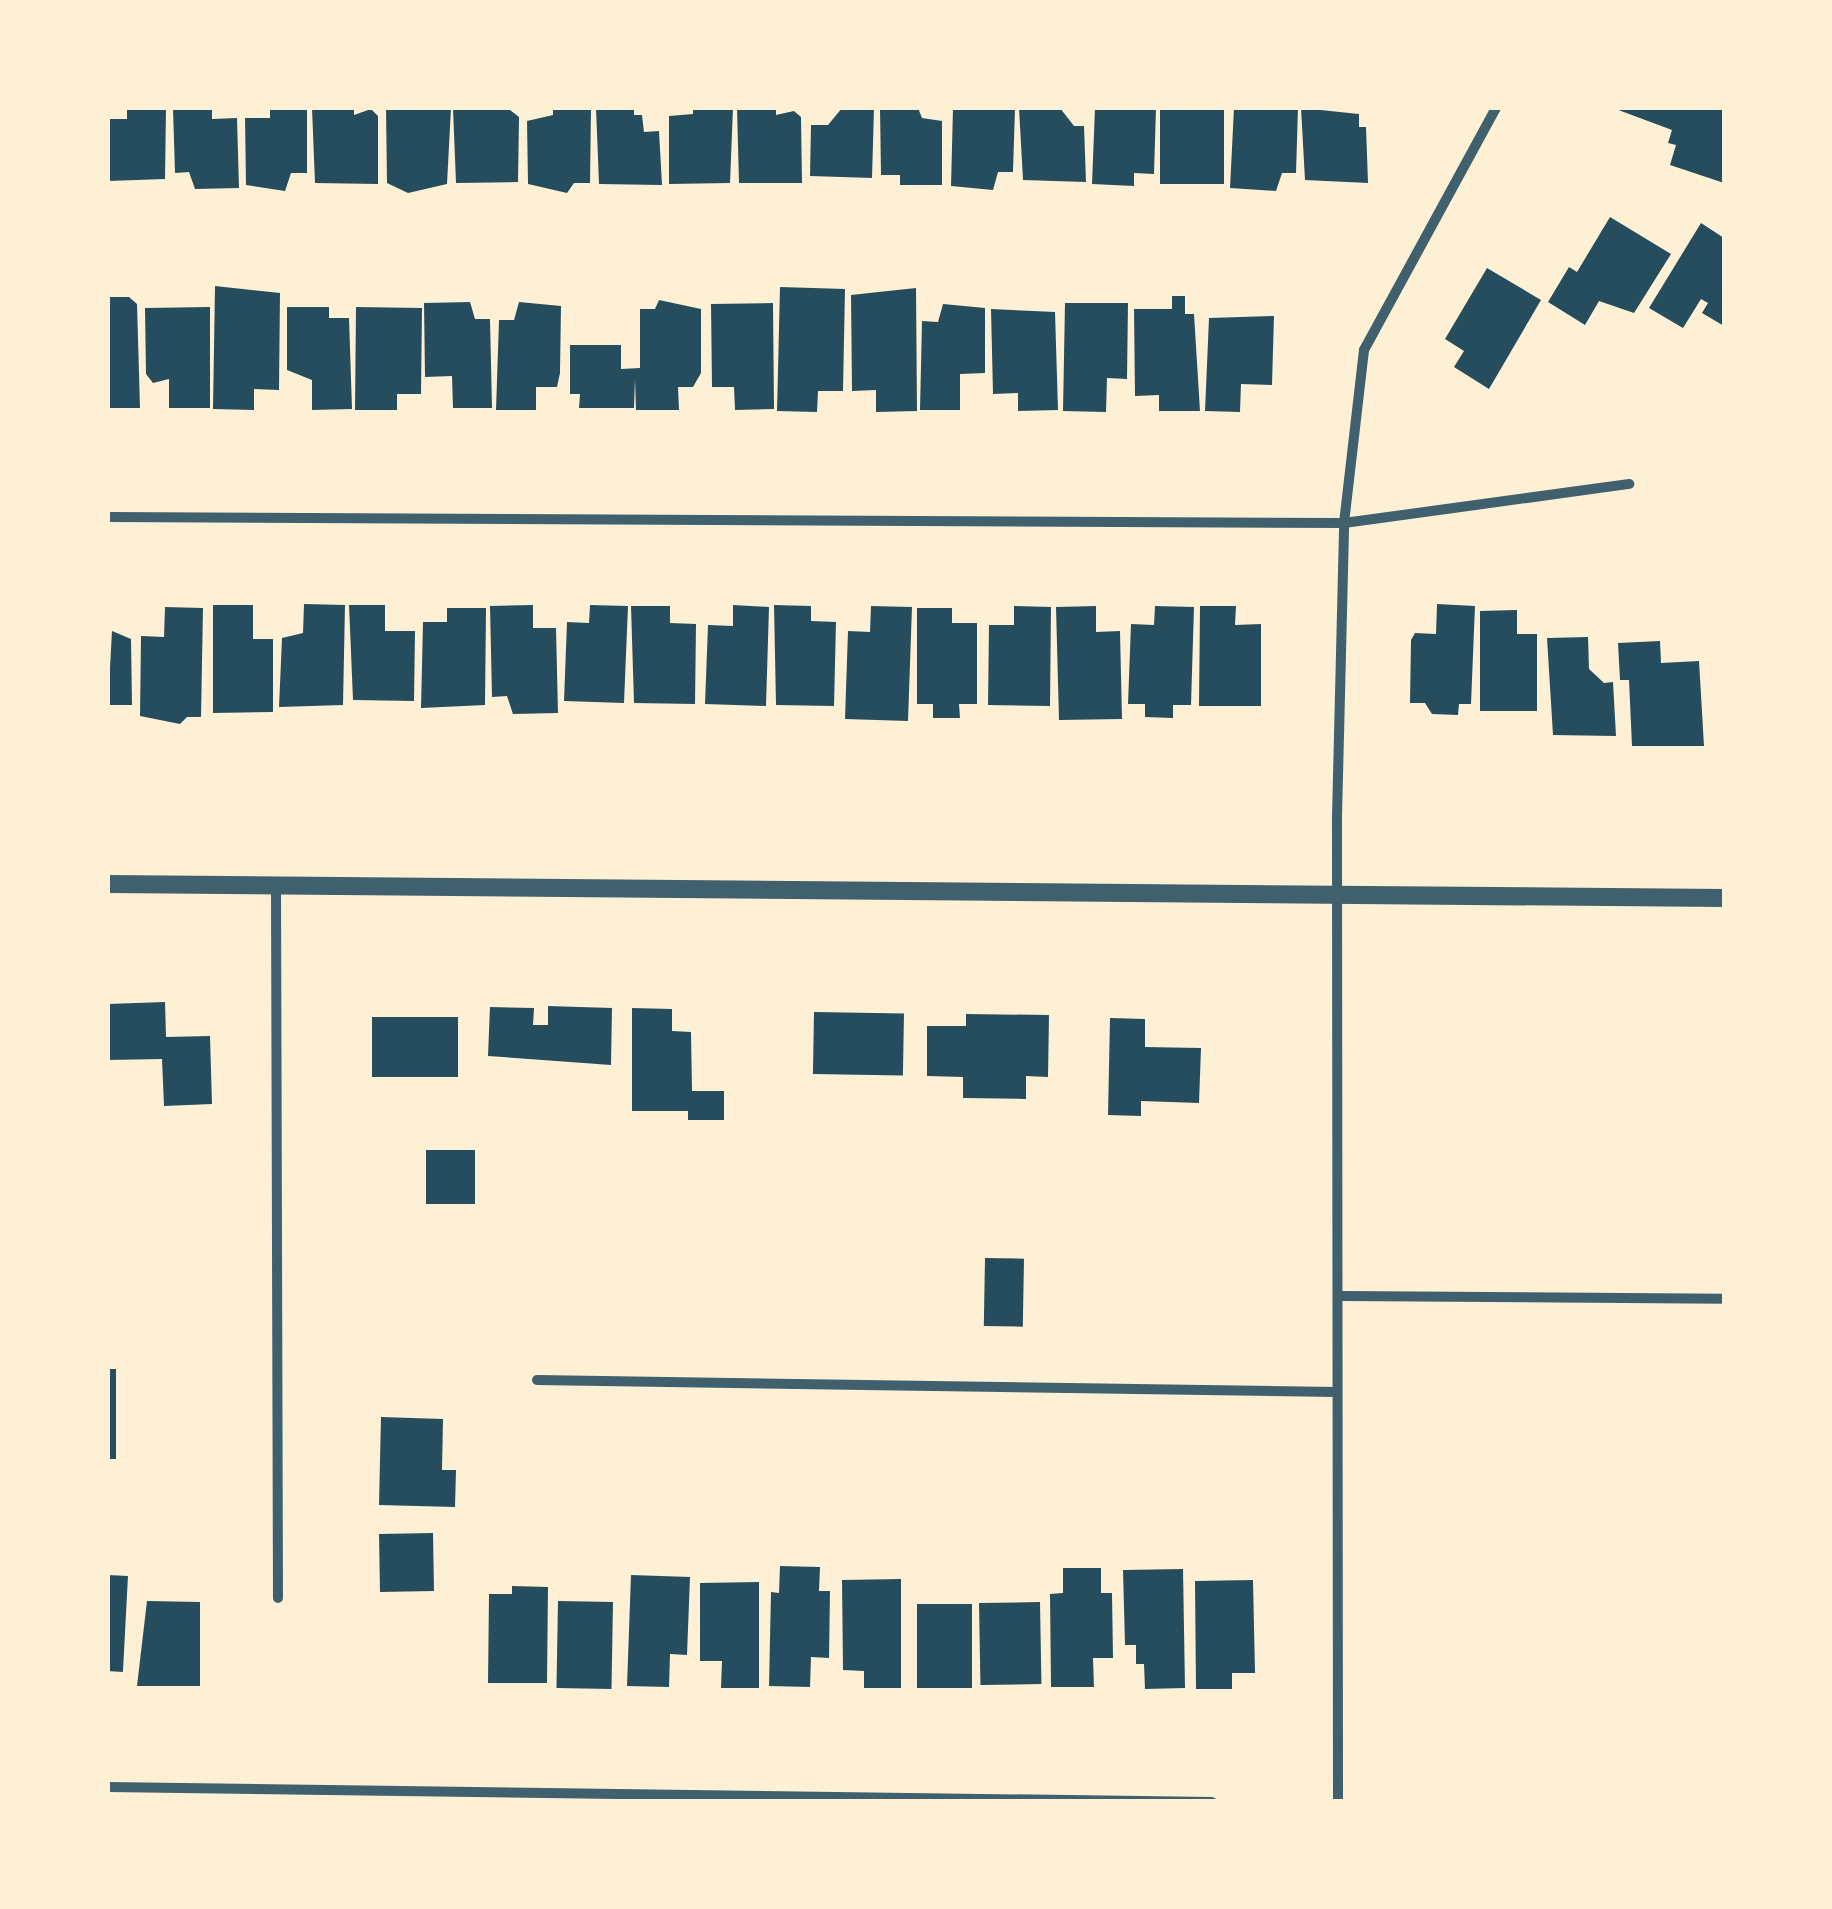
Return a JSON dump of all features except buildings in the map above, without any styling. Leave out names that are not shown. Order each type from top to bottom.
[{"type":"street","points":[[1338,1802],[1336,1392],[1341,1296],[1344,524],[1364,350],[1496,108]]},
{"type":"street","points":[[108,517],[1344,524],[1629,484]]},
{"type":"street","points":[[108,884],[1724,898]]},
{"type":"street","points":[[276,884],[278,1598]]},
{"type":"street","points":[[1341,1296],[1724,1299]]},
{"type":"street","points":[[537,1380],[1336,1392]]},
{"type":"street","points":[[108,1787],[1212,1802]]}]
